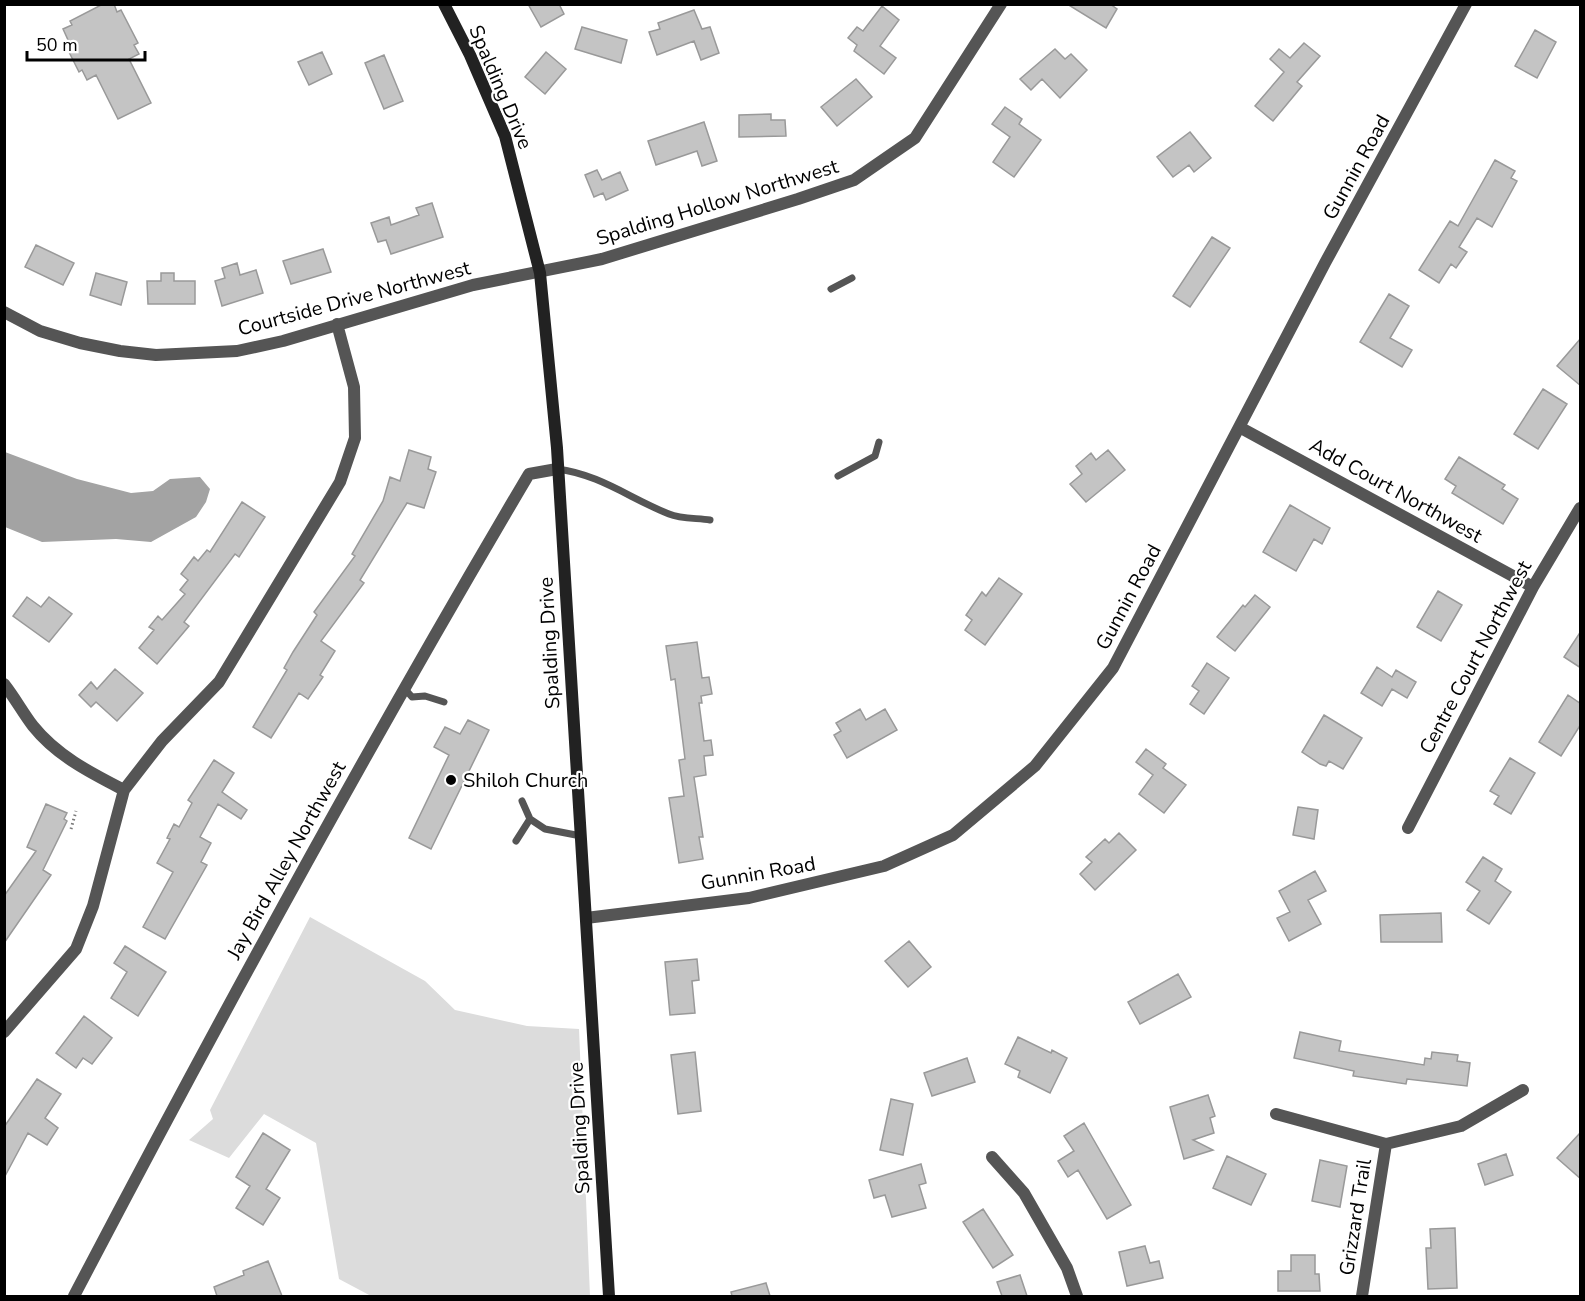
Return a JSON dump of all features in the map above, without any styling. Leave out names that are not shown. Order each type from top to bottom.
[{"type":"main road","name":"Spalding Drive","points":[[444,4],[470,55],[505,136],[540,273],[557,469],[609,1296]]},
{"type":"street","name":"Spalding Hollow Northwest","points":[[540,273],[612,256],[854,180],[915,138],[1001,4]]},
{"type":"street","name":"Gunnin Road","points":[[585,918],[749,898],[884,867],[953,835],[1035,766],[1113,668],[1241,428],[1325,263],[1466,4]]},
{"type":"street","name":"Courtside Drive Northwest","points":[[4,312],[40,331],[80,343],[156,355],[237,351],[283,341],[473,285],[540,273]]},
{"type":"street","points":[[4,1032],[76,949],[93,906],[124,790],[162,741],[219,682],[340,482],[355,438],[354,387],[337,324]]},
{"type":"street","name":"Add Court Northwest","points":[[1241,428],[1533,587]]},
{"type":"street","name":"Jay Bird Alley Northwest","points":[[74,1296],[161,1130],[403,686],[529,474],[557,469]]},
{"type":"street","name":"Centre Court Northwest","points":[[1408,828],[1533,587],[1581,508]]},
{"type":"street","points":[[4,684],[34,728],[57,750],[88,771],[124,790]]},
{"type":"street","points":[[1276,1114],[1386,1144],[1461,1126],[1523,1090]]},
{"type":"street","name":"Grizzard Trail","points":[[1362,1296],[1386,1144]]},
{"type":"street","points":[[992,1157],[1024,1193],[1067,1268],[1077,1296]]},
{"type":"lane","points":[[831,289],[852,278]]},
{"type":"lane","points":[[838,476],[875,456],[879,442]]},
{"type":"lane","points":[[557,469],[573,471],[616,487],[671,515],[711,520]]},
{"type":"lane","points":[[403,686],[412,697],[425,696],[444,702]]},
{"type":"lane","points":[[522,801],[530,819],[545,829],[580,836]]},
{"type":"lane","points":[[516,841],[530,819]]},
{"type":"path","points":[[71,829],[76,811]]},
{"type":"shaded area","points":[[5,452],[77,479],[131,493],[153,491],[170,479],[200,477],[210,489],[206,502],[196,517],[151,542],[116,539],[42,542],[5,527]]},
{"type":"shaded area","points":[[310,917],[425,981],[455,1010],[527,1026],[579,1029],[590,1296],[371,1296],[339,1279],[316,1143],[264,1114],[229,1158],[189,1140],[213,1119],[210,1110]]},
{"type":"building","points":[[103,4],[114,4],[117,12],[121,10],[138,43],[134,45],[139,54],[129,59],[151,103],[118,119],[96,75],[87,80],[82,70],[79,72],[64,42],[68,40],[63,29],[72,25],[70,21]]},
{"type":"building","points":[[528,4],[559,4],[564,14],[541,27]]},
{"type":"building","points":[[1067,4],[1110,4],[1117,9],[1106,28]]},
{"type":"building","points":[[882,6],[899,20],[880,46],[896,58],[884,74],[854,51],[857,45],[848,38],[857,27],[863,31]]},
{"type":"building","points":[[694,10],[702,29],[710,27],[719,53],[701,60],[694,41],[657,55],[649,32],[660,29],[658,23]]},
{"type":"building","points":[[582,27],[627,40],[621,63],[575,49]]},
{"type":"building","points":[[1535,30],[1556,42],[1537,78],[1515,66]]},
{"type":"building","points":[[1304,43],[1320,56],[1297,82],[1302,86],[1273,121],[1255,106],[1284,72],[1270,59],[1279,49],[1290,58]]},
{"type":"building","points":[[1055,49],[1065,59],[1071,54],[1087,70],[1060,98],[1042,79],[1031,90],[1020,79]]},
{"type":"building","points":[[322,52],[332,74],[309,85],[298,62]]},
{"type":"building","points":[[546,52],[566,69],[545,94],[525,77]]},
{"type":"building","points":[[384,55],[403,101],[384,109],[365,63]]},
{"type":"building","points":[[856,79],[872,97],[837,126],[821,107]]},
{"type":"building","points":[[1005,107],[1022,119],[1019,124],[1041,140],[1014,177],[993,162],[1010,137],[992,124]]},
{"type":"building","points":[[771,114],[771,120],[785,120],[786,136],[739,137],[739,115]]},
{"type":"building","points":[[704,122],[717,161],[702,166],[697,151],[656,165],[648,141]]},
{"type":"building","points":[[1190,132],[1211,158],[1194,172],[1189,165],[1173,177],[1157,157]]},
{"type":"building","points":[[1495,160],[1515,171],[1511,178],[1517,181],[1492,227],[1477,218],[1459,247],[1467,252],[1456,268],[1451,264],[1439,283],[1419,270],[1450,221],[1458,226]]},
{"type":"building","points":[[597,170],[602,180],[620,172],[628,190],[606,200],[603,193],[594,197],[585,175]]},
{"type":"building","points":[[432,203],[443,237],[391,254],[386,240],[378,242],[371,223],[389,217],[391,225],[419,215],[416,208]]},
{"type":"building","points":[[1212,237],[1230,248],[1190,307],[1173,296]]},
{"type":"building","points":[[36,245],[74,263],[63,285],[25,267]]},
{"type":"building","points":[[323,249],[331,272],[291,284],[283,261]]},
{"type":"building","points":[[237,263],[240,275],[256,270],[263,293],[222,306],[215,281],[225,278],[222,268]]},
{"type":"building","points":[[96,273],[127,282],[121,305],[90,295]]},
{"type":"building","points":[[161,273],[174,273],[174,281],[195,281],[195,304],[148,304],[147,281],[161,281]]},
{"type":"building","points":[[1389,294],[1409,306],[1390,338],[1412,350],[1402,367],[1360,342]]},
{"type":"building","points":[[1581,338],[1581,386],[1557,366]]},
{"type":"building","points":[[1543,389],[1567,404],[1538,449],[1514,434]]},
{"type":"building","points":[[409,450],[431,457],[428,469],[436,472],[424,508],[407,503],[360,580],[364,583],[321,641],[335,651],[320,675],[323,677],[308,699],[299,693],[271,738],[253,727],[287,670],[284,668],[293,652],[317,615],[314,612],[355,556],[352,554],[383,501],[390,477],[400,481]]},
{"type":"building","points":[[1108,450],[1125,470],[1086,502],[1070,484],[1082,474],[1076,466],[1091,453],[1096,460]]},
{"type":"building","points":[[1459,457],[1505,485],[1502,489],[1518,499],[1503,524],[1452,493],[1456,486],[1445,479]]},
{"type":"building","points":[[242,502],[265,517],[239,557],[235,554],[184,622],[189,626],[157,664],[139,648],[154,630],[149,627],[158,616],[162,620],[185,594],[180,590],[188,580],[181,574],[194,557],[198,561],[207,550],[210,552]]},
{"type":"building","points":[[1290,505],[1330,528],[1322,544],[1314,539],[1296,571],[1263,552]]},
{"type":"building","points":[[999,578],[1022,594],[985,645],[965,630],[972,620],[966,615],[982,592],[986,596]]},
{"type":"building","points":[[1438,591],[1462,605],[1441,641],[1417,627]]},
{"type":"building","points":[[1255,595],[1270,607],[1235,651],[1217,637],[1243,605],[1245,607]]},
{"type":"building","points":[[27,597],[41,607],[49,597],[72,614],[49,642],[13,616]]},
{"type":"building","points":[[1581,631],[1581,668],[1564,657]]},
{"type":"building","points":[[697,642],[702,678],[709,677],[712,694],[701,696],[702,703],[699,703],[704,741],[711,740],[713,755],[704,756],[706,775],[694,777],[703,837],[699,837],[703,859],[679,863],[669,798],[684,796],[679,760],[685,759],[675,679],[671,680],[666,646]]},
{"type":"building","points":[[1207,663],[1229,678],[1204,714],[1190,704],[1199,691],[1192,686]]},
{"type":"building","points":[[1377,667],[1392,677],[1396,670],[1416,682],[1407,698],[1392,689],[1382,706],[1361,693]]},
{"type":"building","points":[[115,669],[143,693],[117,721],[96,702],[91,707],[79,695],[91,682],[97,689]]},
{"type":"building","points":[[1568,695],[1581,704],[1581,724],[1561,756],[1539,742]]},
{"type":"building","points":[[860,709],[866,720],[885,709],[897,730],[847,758],[834,735],[841,731],[836,723]]},
{"type":"building","points":[[1324,715],[1362,738],[1343,769],[1329,761],[1326,766],[1320,764],[1302,752]]},
{"type":"building","name":"Shiloh Church","points":[[468,720],[489,730],[431,849],[409,838],[449,755],[434,747],[445,727],[460,734]]},
{"type":"building","points":[[1146,749],[1166,764],[1163,768],[1186,785],[1164,813],[1139,794],[1153,775],[1136,762]]},
{"type":"building","points":[[1510,758],[1535,773],[1511,814],[1494,804],[1499,796],[1490,791]]},
{"type":"building","points":[[214,760],[234,773],[222,792],[247,810],[241,819],[218,804],[200,837],[211,843],[201,862],[207,865],[165,939],[143,927],[173,872],[157,863],[170,839],[167,838],[174,824],[179,827],[192,803],[188,800]]},
{"type":"building","points":[[46,804],[67,813],[64,819],[67,821],[43,870],[51,875],[4,943],[4,896],[36,851],[27,847]]},
{"type":"building","points":[[1298,807],[1318,810],[1314,839],[1293,835]]},
{"type":"building","points":[[1119,833],[1136,850],[1095,890],[1080,874],[1092,862],[1086,857],[1105,839],[1109,843]]},
{"type":"building","points":[[1483,857],[1502,869],[1495,881],[1511,892],[1489,924],[1467,910],[1480,891],[1466,882]]},
{"type":"building","points":[[1315,871],[1326,891],[1308,900],[1321,924],[1289,941],[1277,918],[1290,912],[1279,891]]},
{"type":"building","points":[[1441,913],[1442,942],[1381,942],[1380,915]]},
{"type":"building","points":[[909,941],[931,967],[908,987],[885,961]]},
{"type":"building","points":[[125,946],[166,972],[138,1016],[111,998],[127,972],[114,963]]},
{"type":"building","points":[[697,959],[699,980],[692,981],[695,1013],[670,1015],[665,962]]},
{"type":"building","points":[[1178,974],[1191,997],[1140,1024],[1128,1002]]},
{"type":"building","points":[[84,1016],[112,1038],[92,1064],[83,1058],[76,1068],[56,1053]]},
{"type":"building","points":[[1300,1032],[1341,1041],[1339,1051],[1424,1065],[1425,1058],[1431,1059],[1432,1052],[1458,1055],[1457,1061],[1470,1063],[1467,1086],[1407,1079],[1406,1084],[1353,1076],[1354,1071],[1294,1058]]},
{"type":"building","points":[[1018,1037],[1067,1058],[1050,1093],[1018,1077],[1020,1071],[1005,1064]]},
{"type":"building","points":[[695,1052],[701,1111],[678,1114],[671,1055]]},
{"type":"building","points":[[967,1058],[975,1082],[932,1096],[924,1073]]},
{"type":"building","points":[[37,1079],[61,1094],[45,1118],[58,1128],[47,1145],[28,1133],[4,1178],[4,1127]]},
{"type":"building","points":[[1208,1095],[1215,1116],[1210,1118],[1214,1133],[1193,1140],[1213,1150],[1184,1159],[1170,1107]]},
{"type":"building","points":[[891,1099],[913,1104],[903,1155],[880,1150]]},
{"type":"building","points":[[1084,1123],[1131,1205],[1107,1219],[1078,1170],[1068,1177],[1058,1161],[1074,1151],[1064,1136]]},
{"type":"building","points":[[1581,1132],[1581,1179],[1557,1158]]},
{"type":"building","points":[[263,1133],[290,1150],[266,1189],[280,1198],[263,1225],[236,1208],[250,1186],[236,1177]]},
{"type":"building","points":[[1506,1154],[1513,1175],[1485,1185],[1478,1164]]},
{"type":"building","points":[[1227,1156],[1266,1174],[1251,1205],[1213,1188]]},
{"type":"building","points":[[1320,1160],[1347,1166],[1340,1207],[1312,1201]]},
{"type":"building","points":[[921,1164],[926,1183],[919,1185],[926,1208],[892,1217],[885,1195],[874,1198],[869,1180]]},
{"type":"building","points":[[983,1209],[1013,1255],[993,1268],[963,1222]]},
{"type":"building","points":[[1455,1228],[1457,1288],[1428,1289],[1426,1248],[1431,1248],[1430,1229]]},
{"type":"building","points":[[1145,1246],[1150,1263],[1159,1261],[1163,1278],[1127,1286],[1119,1252]]},
{"type":"building","points":[[1291,1255],[1315,1255],[1315,1274],[1319,1274],[1320,1291],[1278,1291],[1278,1271],[1291,1271]]},
{"type":"building","points":[[268,1261],[282,1296],[217,1296],[214,1287],[244,1275],[243,1271]]},
{"type":"building","points":[[1020,1275],[1027,1296],[1002,1296],[997,1282]]},
{"type":"building","points":[[766,1283],[770,1296],[732,1296],[731,1292]]},
{"type":"place","name":"Shiloh Church","points":[[451,780]]}]
